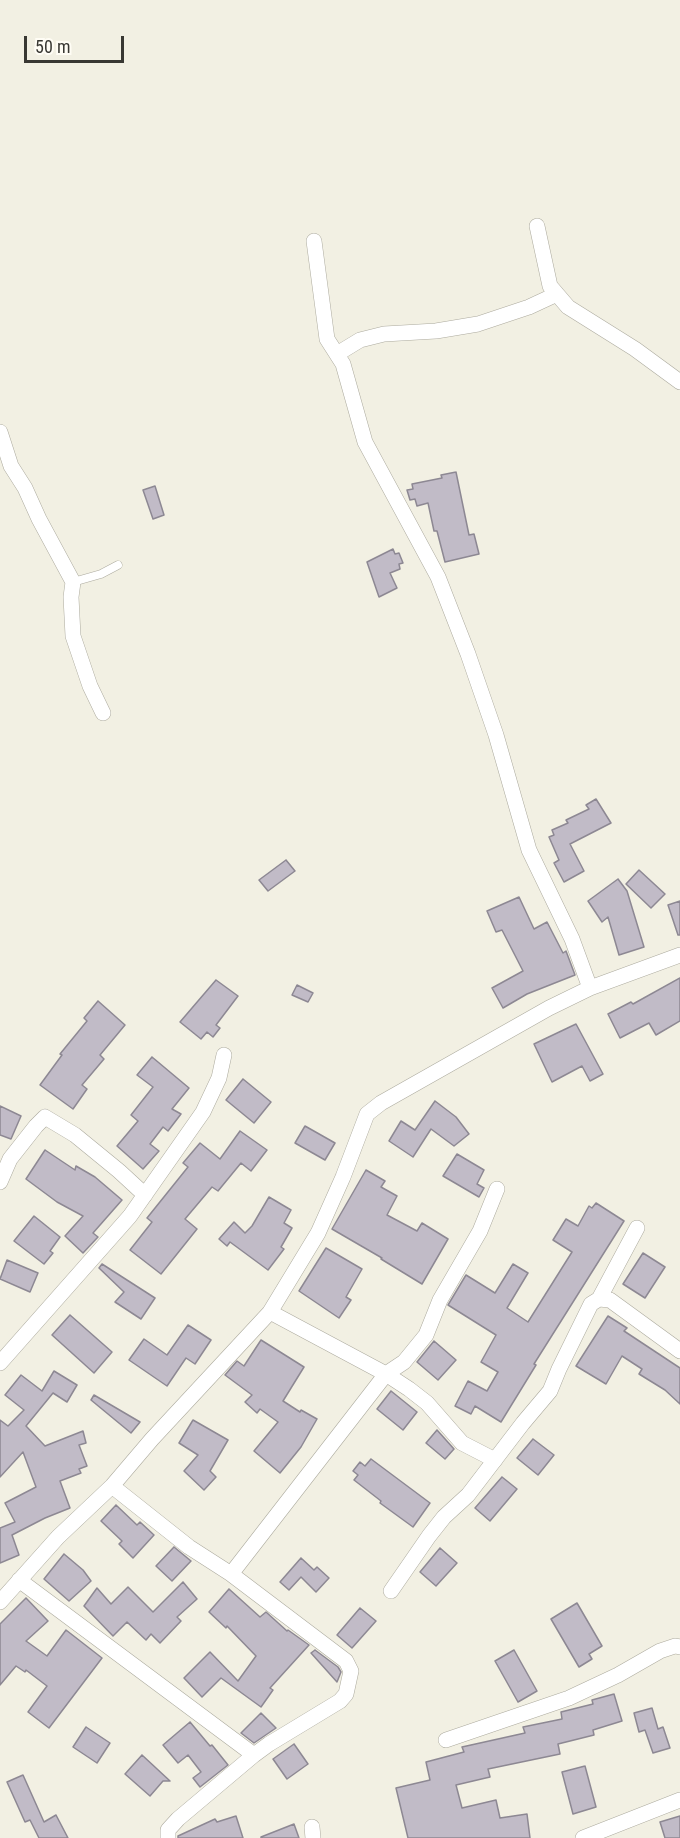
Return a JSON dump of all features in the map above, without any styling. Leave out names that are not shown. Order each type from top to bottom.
[{"type":"street","points":[[537,226],[550,286],[568,307],[635,349],[680,382]]},
{"type":"street","points":[[314,241],[327,339],[343,364],[365,442],[438,577],[496,735],[529,850],[572,939],[590,988]]},
{"type":"street","points":[[337,354],[360,340],[384,334],[436,331],[478,324],[529,307],[557,294]]},
{"type":"street","points":[[0,432],[11,466],[25,488],[39,519],[74,582],[71,597],[73,636],[90,686],[103,713]]},
{"type":"street","points":[[0,1602],[58,1537],[112,1486],[152,1439],[270,1312],[318,1233],[367,1114],[381,1103],[549,1008],[590,988],[680,955]]},
{"type":"street","points":[[0,1363],[130,1216],[203,1112],[219,1078],[224,1055]]},
{"type":"street","points":[[0,1182],[10,1159],[45,1117],[75,1135],[145,1195]]},
{"type":"street","points":[[231,1574],[386,1374],[404,1362],[426,1335],[440,1300],[480,1231],[497,1189]]},
{"type":"street","points":[[392,1591],[444,1517],[468,1495],[550,1391],[591,1304],[599,1299],[637,1228]]},
{"type":"street","points":[[599,1299],[610,1300],[680,1351]]},
{"type":"street","points":[[270,1312],[386,1374],[427,1403],[462,1443],[495,1460]]},
{"type":"street","points":[[112,1486],[189,1547],[231,1574],[346,1661],[351,1671],[346,1694],[340,1701],[254,1755],[178,1820],[168,1830],[168,1838]]},
{"type":"street","points":[[19,1580],[254,1755]]},
{"type":"street","points":[[446,1740],[569,1698],[618,1675],[660,1651],[675,1646],[680,1647]]},
{"type":"street","points":[[583,1838],[680,1800]]},
{"type":"lane","points":[[74,582],[101,574],[118,565]]},
{"type":"building","points":[[456,472],[469,535],[474,534],[479,554],[445,562],[437,531],[434,531],[428,503],[417,506],[415,499],[410,500],[407,490],[413,489],[412,484],[442,478],[441,475]]},
{"type":"building","points":[[155,486],[164,515],[153,519],[143,490]]},
{"type":"building","points":[[393,549],[395,554],[399,553],[403,563],[399,564],[400,569],[390,573],[397,588],[379,597],[367,562]]},
{"type":"building","points":[[596,799],[611,823],[570,844],[584,871],[564,882],[554,863],[559,860],[549,837],[554,835],[552,830],[568,823],[566,820],[589,809],[586,805]]},
{"type":"building","points":[[286,860],[295,871],[268,891],[259,880]]},
{"type":"building","points":[[639,870],[665,894],[651,908],[626,884]]},
{"type":"building","points":[[618,879],[627,891],[644,947],[619,955],[608,917],[602,922],[588,901]]},
{"type":"building","points":[[519,897],[534,929],[547,922],[563,953],[566,951],[575,975],[527,994],[503,1008],[492,988],[523,971],[502,930],[496,932],[487,911]]},
{"type":"building","points":[[680,901],[680,935],[678,935],[668,905]]},
{"type":"building","points":[[680,978],[680,1021],[656,1035],[649,1023],[620,1038],[608,1014],[631,1002],[633,1004]]},
{"type":"building","points":[[216,980],[238,996],[216,1025],[220,1028],[213,1037],[207,1032],[201,1039],[180,1022]]},
{"type":"building","points":[[297,985],[313,993],[308,1002],[292,995]]},
{"type":"building","points":[[98,1001],[125,1025],[100,1055],[104,1059],[82,1085],[87,1089],[73,1109],[40,1085],[62,1055],[60,1054],[87,1021],[84,1018]]},
{"type":"building","points":[[576,1024],[603,1074],[590,1081],[582,1066],[552,1082],[534,1044]]},
{"type":"building","points":[[152,1057],[189,1088],[172,1109],[181,1114],[168,1131],[163,1127],[150,1144],[159,1151],[143,1169],[117,1146],[138,1121],[131,1115],[153,1087],[137,1075]]},
{"type":"building","points":[[243,1079],[271,1102],[254,1123],[226,1100]]},
{"type":"building","points":[[435,1101],[456,1117],[469,1134],[454,1146],[431,1129],[413,1157],[389,1141],[401,1121],[415,1130]]},
{"type":"building","points":[[0,1106],[21,1116],[11,1139],[0,1135]]},
{"type":"building","points":[[305,1126],[335,1143],[325,1160],[295,1143]]},
{"type":"building","points":[[240,1131],[267,1150],[251,1171],[241,1163],[218,1191],[212,1187],[185,1219],[197,1229],[161,1274],[130,1250],[152,1222],[147,1218],[188,1167],[183,1163],[200,1143],[220,1159]]},
{"type":"building","points":[[45,1150],[75,1170],[76,1166],[95,1177],[122,1200],[93,1233],[98,1237],[83,1253],[65,1236],[83,1216],[57,1202],[26,1179]]},
{"type":"building","points":[[457,1154],[484,1170],[477,1184],[484,1188],[479,1197],[443,1176]]},
{"type":"building","points":[[366,1170],[385,1181],[381,1187],[397,1196],[387,1215],[417,1231],[422,1223],[448,1239],[422,1284],[332,1229]]},
{"type":"building","points":[[269,1197],[291,1210],[284,1223],[292,1228],[281,1247],[284,1249],[268,1270],[230,1242],[227,1246],[219,1239],[234,1222],[245,1233],[252,1226]]},
{"type":"building","points":[[596,1203],[624,1221],[534,1364],[536,1365],[501,1422],[475,1406],[471,1414],[455,1406],[468,1381],[487,1391],[498,1372],[481,1362],[496,1335],[448,1305],[466,1275],[495,1293],[513,1264],[528,1273],[507,1308],[528,1322],[572,1252],[553,1240],[566,1219],[578,1226],[589,1206],[592,1208]]},
{"type":"building","points":[[34,1216],[60,1237],[50,1251],[53,1253],[44,1264],[14,1241]]},
{"type":"building","points":[[326,1248],[362,1269],[346,1297],[351,1300],[339,1318],[299,1291]]},
{"type":"building","points":[[643,1253],[665,1267],[645,1298],[623,1284]]},
{"type":"building","points":[[7,1260],[38,1273],[30,1292],[0,1279]]},
{"type":"building","points":[[102,1264],[155,1298],[141,1319],[115,1302],[124,1292],[99,1268]]},
{"type":"building","points":[[70,1315],[112,1352],[94,1373],[52,1335]]},
{"type":"building","points":[[608,1316],[627,1328],[624,1331],[680,1368],[680,1404],[665,1390],[639,1374],[642,1369],[622,1356],[606,1384],[576,1366]]},
{"type":"building","points":[[188,1325],[211,1340],[195,1364],[186,1358],[167,1386],[129,1360],[144,1339],[167,1355]]},
{"type":"building","points":[[261,1340],[304,1367],[283,1401],[317,1419],[301,1447],[280,1473],[254,1451],[278,1422],[260,1409],[257,1413],[245,1402],[252,1395],[225,1375],[237,1361],[244,1366]]},
{"type":"building","points":[[434,1341],[456,1360],[438,1380],[417,1362]]},
{"type":"building","points":[[54,1371],[77,1385],[67,1402],[53,1393],[26,1426],[45,1446],[83,1431],[86,1443],[79,1445],[87,1466],[79,1469],[81,1473],[60,1481],[70,1508],[12,1535],[19,1555],[0,1563],[0,1528],[15,1522],[5,1503],[36,1487],[23,1452],[0,1477],[0,1420],[8,1426],[24,1410],[5,1395],[21,1375],[42,1391]]},
{"type":"building","points":[[391,1391],[417,1412],[403,1430],[377,1409]]},
{"type":"building","points":[[94,1395],[140,1422],[131,1433],[91,1400]]},
{"type":"building","points":[[193,1420],[228,1440],[210,1471],[216,1477],[204,1490],[184,1471],[198,1455],[179,1443]]},
{"type":"building","points":[[437,1430],[454,1449],[445,1459],[426,1443]]},
{"type":"building","points":[[533,1439],[554,1455],[538,1475],[517,1458]]},
{"type":"building","points":[[371,1459],[430,1503],[413,1527],[354,1480],[358,1475],[353,1471],[360,1462],[365,1466]]},
{"type":"building","points":[[502,1477],[517,1489],[490,1521],[475,1508]]},
{"type":"building","points":[[116,1505],[137,1525],[140,1522],[154,1535],[133,1558],[119,1544],[122,1541],[101,1521]]},
{"type":"building","points":[[174,1547],[191,1561],[172,1581],[156,1566]]},
{"type":"building","points":[[440,1548],[457,1563],[436,1586],[420,1572]]},
{"type":"building","points":[[64,1554],[83,1570],[91,1581],[69,1601],[44,1579]]},
{"type":"building","points":[[301,1558],[314,1570],[317,1567],[329,1578],[316,1592],[301,1577],[289,1590],[280,1582]]},
{"type":"building","points":[[183,1582],[197,1599],[177,1617],[181,1621],[160,1643],[151,1634],[146,1640],[127,1622],[113,1636],[84,1606],[97,1588],[111,1604],[128,1587],[153,1612]]},
{"type":"building","points":[[229,1589],[260,1617],[266,1612],[287,1631],[309,1645],[270,1688],[273,1690],[261,1707],[221,1678],[202,1697],[184,1678],[210,1652],[238,1681],[256,1656],[227,1626],[226,1628],[209,1612]]},
{"type":"building","points":[[26,1598],[48,1621],[26,1641],[47,1656],[66,1630],[102,1658],[49,1728],[28,1712],[47,1686],[26,1670],[25,1672],[16,1666],[0,1685],[0,1624]]},
{"type":"building","points":[[577,1603],[602,1646],[589,1654],[592,1659],[579,1667],[551,1619]]},
{"type":"building","points":[[360,1608],[376,1621],[352,1648],[337,1635]]},
{"type":"building","points":[[315,1650],[338,1667],[341,1672],[337,1682],[311,1653]]},
{"type":"building","points":[[514,1650],[537,1691],[518,1702],[495,1661]]},
{"type":"building","points":[[614,1694],[622,1721],[593,1730],[594,1735],[558,1744],[560,1754],[488,1769],[490,1777],[456,1785],[462,1808],[496,1800],[500,1818],[527,1814],[530,1838],[408,1838],[396,1788],[430,1780],[426,1762],[464,1752],[462,1747],[525,1733],[523,1727],[562,1719],[561,1712],[593,1704],[592,1700]]},
{"type":"building","points":[[652,1708],[658,1729],[663,1727],[670,1748],[653,1753],[645,1730],[639,1732],[634,1713]]},
{"type":"building","points":[[261,1713],[276,1728],[254,1743],[241,1733]]},
{"type":"building","points":[[190,1722],[228,1765],[200,1787],[193,1778],[201,1772],[188,1755],[178,1763],[163,1745]]},
{"type":"building","points":[[86,1727],[110,1743],[97,1763],[73,1747]]},
{"type":"building","points":[[294,1744],[308,1764],[287,1779],[273,1759]]},
{"type":"building","points":[[142,1755],[170,1781],[163,1781],[150,1796],[125,1774]]},
{"type":"building","points":[[585,1766],[596,1807],[573,1814],[562,1772]]},
{"type":"building","points":[[23,1775],[44,1822],[56,1815],[68,1838],[39,1838],[30,1820],[25,1822],[7,1782]]},
{"type":"building","points":[[236,1816],[243,1838],[178,1838],[215,1819],[217,1822]]},
{"type":"building","points":[[680,1816],[680,1838],[665,1838],[660,1822]]},
{"type":"building","points":[[294,1824],[299,1838],[261,1838],[261,1837]]}]
